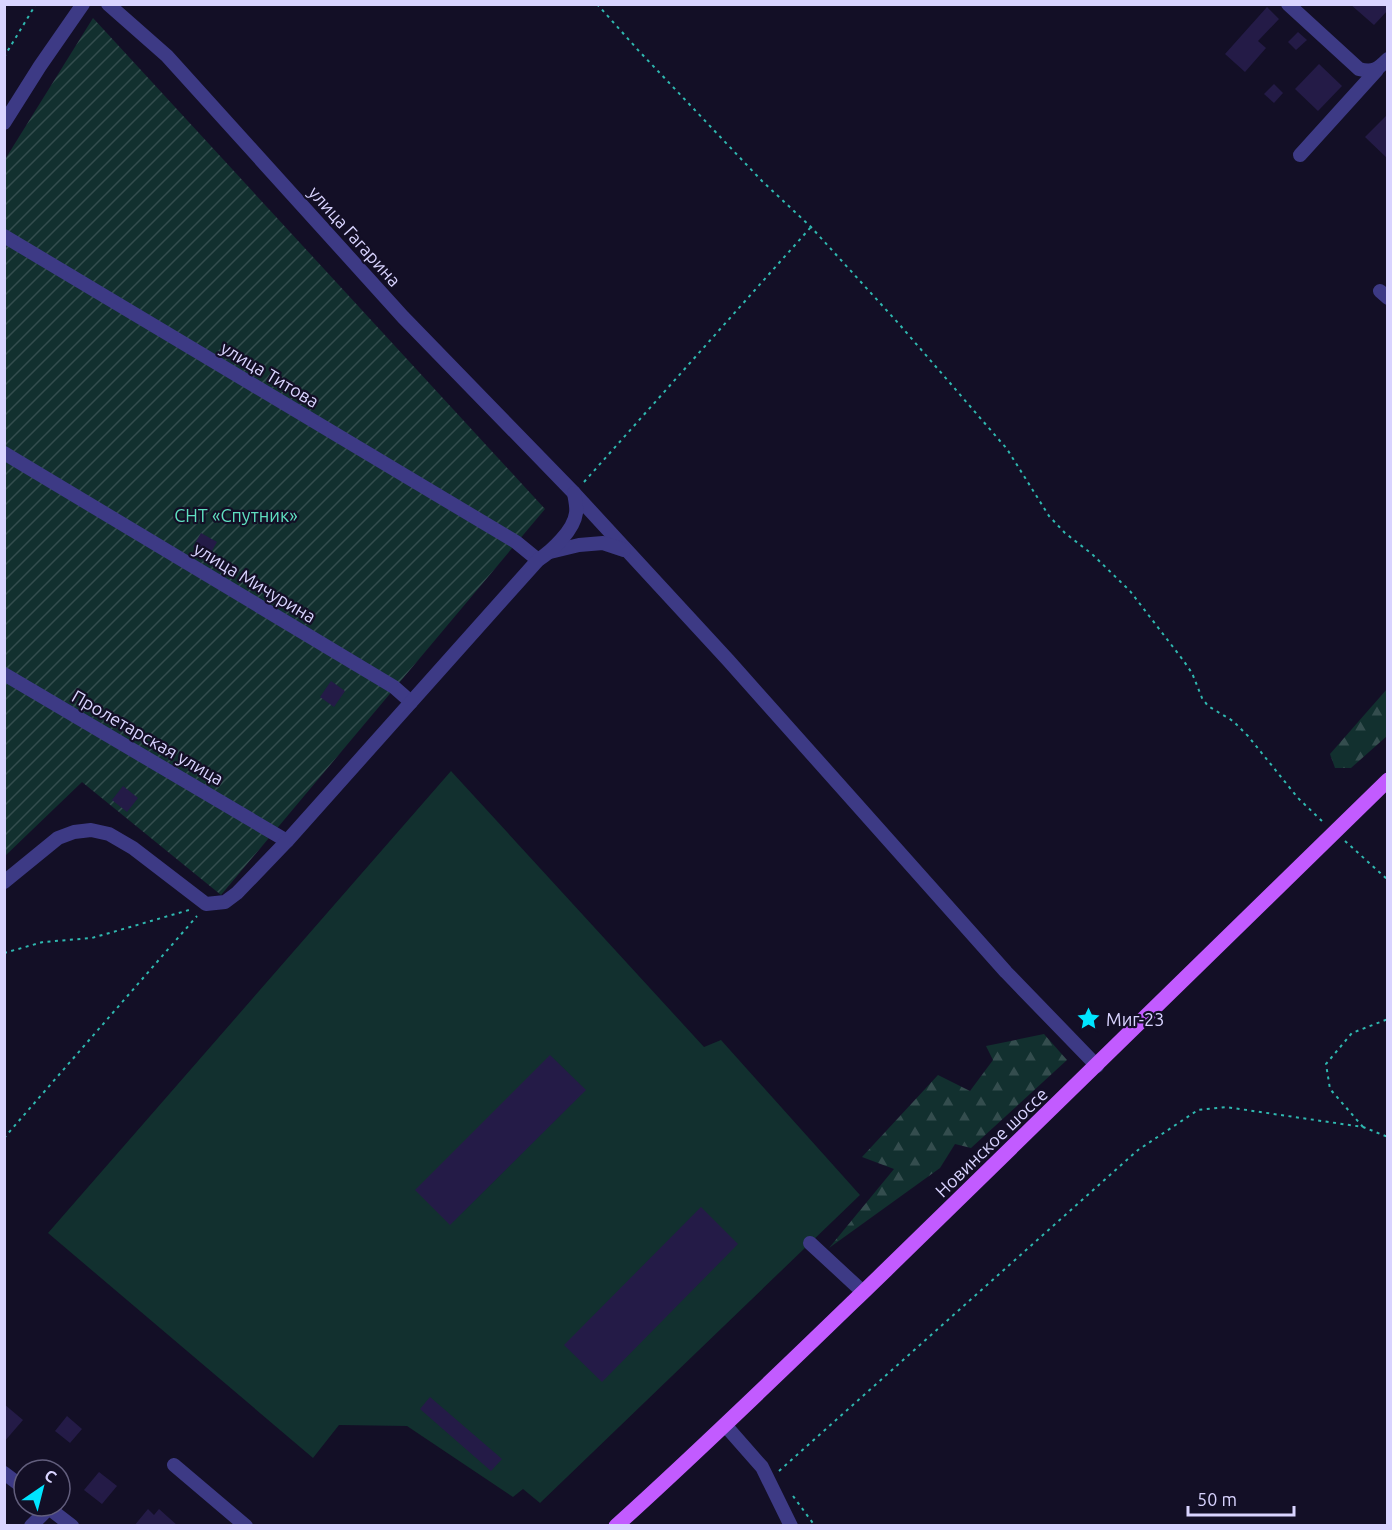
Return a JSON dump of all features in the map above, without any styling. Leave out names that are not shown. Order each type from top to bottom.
[{"type":"main road","name":"Новинское шоссе","points":[[616,1526],[725,1425],[1097,1066],[1388,780]]},
{"type":"street","points":[[4,123],[83,4]]},
{"type":"street","name":"улица Гагарина","points":[[108,4],[167,56],[403,317],[574,493],[728,660],[1006,972],[1097,1066]]},
{"type":"street","points":[[1288,4],[1359,69],[1369,72],[1377,70]]},
{"type":"street","points":[[1300,155],[1388,59]]},
{"type":"street","name":"улица Титова","points":[[4,236],[516,542],[538,560]]},
{"type":"street","name":"улица Мичурина","points":[[4,453],[394,687],[411,702]]},
{"type":"street","points":[[4,882],[58,838],[74,832],[90,830],[109,834],[133,848],[206,904],[225,902],[237,893],[287,841],[538,560],[550,552],[567,533],[576,514],[574,493]]},
{"type":"street","points":[[550,552],[579,545],[603,543],[627,550]]},
{"type":"street","name":"Пролетарская улица","points":[[4,674],[287,841]]},
{"type":"street","points":[[810,1243],[863,1292]]},
{"type":"street","points":[[725,1425],[762,1467],[791,1526]]},
{"type":"street","points":[[174,1465],[246,1526]]},
{"type":"path","points":[[4,57],[36,4]]},
{"type":"path","points":[[597,4],[762,181],[811,227],[899,324],[1007,449],[1049,516],[1130,591],[1192,673],[1202,698],[1208,706],[1233,721],[1298,798],[1388,880]]},
{"type":"path","points":[[574,493],[811,227]]},
{"type":"path","points":[[4,953],[43,942],[92,938],[206,904]]},
{"type":"path","points":[[4,1138],[206,904]]},
{"type":"path","points":[[1363,1127],[1330,1089],[1326,1064],[1352,1033],[1388,1019]]},
{"type":"path","points":[[776,1473],[1138,1150],[1198,1110],[1226,1107],[1363,1127],[1388,1137]]},
{"type":"path","points":[[789,1491],[815,1526]]},
{"type":"green space","name":"СНТ «Спутник»","points":[[93,18],[545,509],[221,895],[82,782],[5,856],[4,161]]},
{"type":"green space","points":[[1387,689],[1387,736],[1351,768],[1335,768],[1330,754]]},
{"type":"green space","points":[[451,771],[704,1047],[721,1040],[860,1195],[540,1503],[523,1489],[513,1497],[407,1426],[339,1425],[313,1458],[48,1233]]},
{"type":"green space","points":[[1044,1034],[1067,1060],[971,1148],[955,1144],[940,1168],[829,1248],[894,1169],[862,1157],[938,1075],[970,1091],[993,1060],[986,1046]]},
{"type":"building","points":[[1350,4],[1388,4],[1388,10],[1374,25]]},
{"type":"building","points":[[1267,7],[1279,19],[1258,41],[1266,48],[1245,72],[1225,54]]},
{"type":"building","points":[[1298,32],[1307,40],[1296,50],[1288,42]]},
{"type":"building","points":[[1319,64],[1342,86],[1318,111],[1295,89]]},
{"type":"building","points":[[1274,84],[1283,93],[1274,103],[1264,94]]},
{"type":"building","points":[[1388,114],[1388,159],[1365,137]]},
{"type":"building","points":[[201,533],[217,542],[209,556],[193,547]]},
{"type":"building","points":[[331,681],[345,691],[334,707],[320,697]]},
{"type":"building","points":[[123,786],[138,798],[127,812],[112,800]]},
{"type":"building","points":[[550,1055],[586,1090],[450,1225],[415,1190]]},
{"type":"building","points":[[701,1207],[738,1244],[602,1382],[564,1345]]},
{"type":"building","points":[[430,1397],[502,1459],[491,1471],[420,1409]]},
{"type":"building","points":[[4,1404],[23,1420],[4,1442]]},
{"type":"building","points":[[67,1416],[82,1429],[70,1443],[55,1431]]},
{"type":"building","points":[[99,1472],[117,1486],[102,1504],[84,1490]]},
{"type":"building","points":[[148,1509],[154,1515],[159,1509],[178,1526],[134,1526]]},
{"type":"place","name":"Миг-23","points":[[1088,1019]]}]
